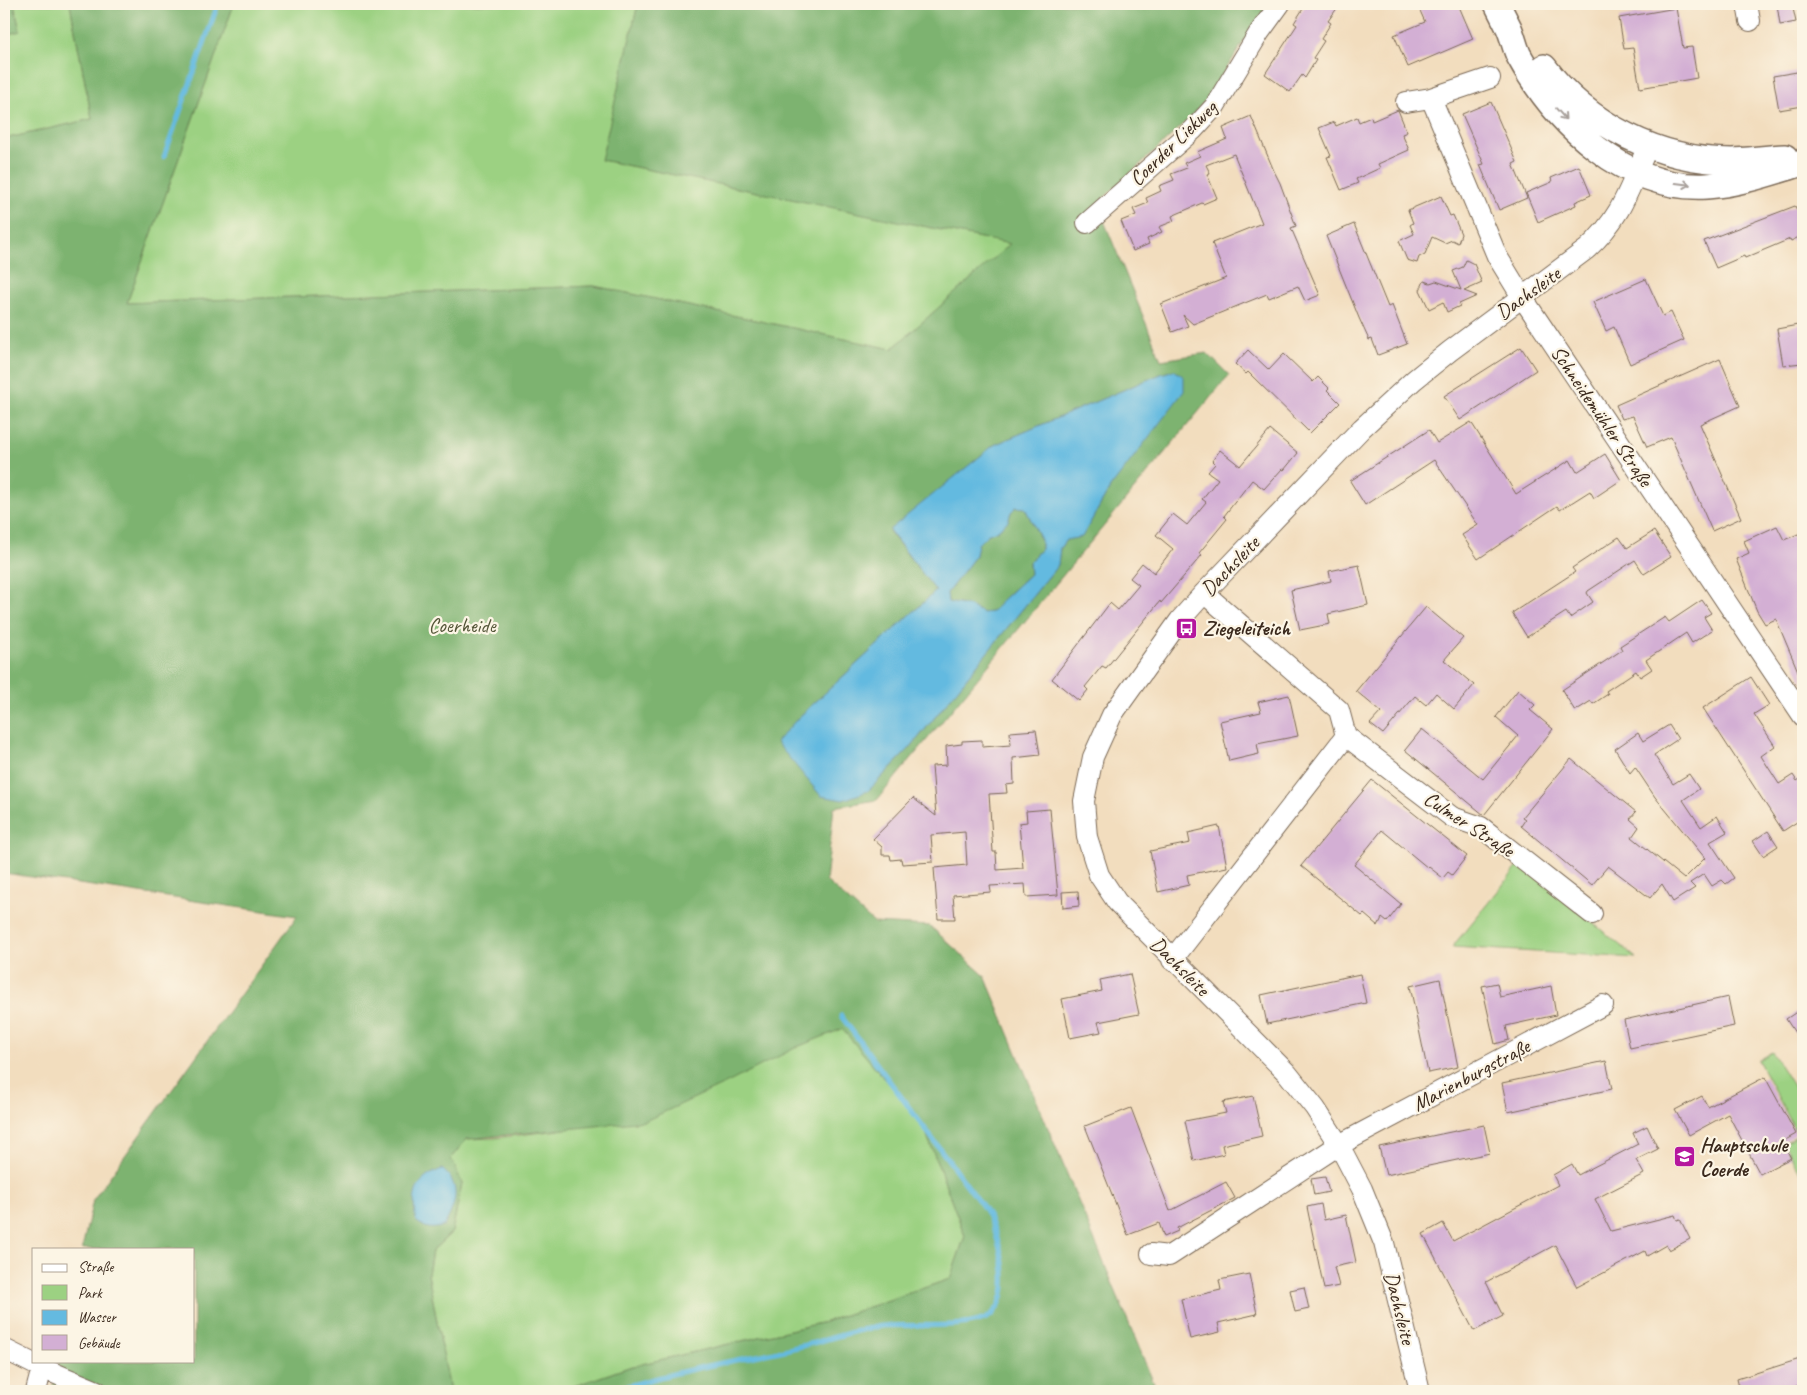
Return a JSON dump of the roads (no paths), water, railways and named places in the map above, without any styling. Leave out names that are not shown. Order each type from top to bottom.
[{"type":"street","name":"Coerder Liekweg","points":[[1088,223],[1193,130],[1215,106],[1259,33],[1280,4]]},
{"type":"street","points":[[1497,4],[1509,28],[1518,55],[1561,114],[1599,151],[1636,172],[1668,182],[1706,186],[1737,182],[1803,162]]},
{"type":"street","points":[[1509,28],[1529,47],[1552,78],[1576,101],[1607,124],[1648,146],[1714,160],[1803,156]]},
{"type":"street","points":[[1406,102],[1431,98],[1490,78]]},
{"type":"street","name":"Schneidemühler Straße","points":[[1431,98],[1497,256],[1522,297],[1803,716]]},
{"type":"street","name":"Dachsleite","points":[[1420,1391],[1384,1243],[1362,1190],[1339,1145],[1315,1108],[1287,1073],[1116,902],[1098,875],[1087,837],[1084,802],[1092,758],[1112,715],[1180,620],[1204,593],[1362,428],[1414,380],[1450,351],[1588,249],[1602,236],[1627,198],[1648,146]]},
{"type":"street","points":[[1172,960],[1346,736],[1339,710],[1204,593]]},
{"type":"street","name":"Culmer Straße","points":[[1346,736],[1452,817],[1481,827],[1592,914]]},
{"type":"street","name":"Marienburgstraße","points":[[1339,1145],[1602,1005]]},
{"type":"street","points":[[1151,1254],[1169,1256],[1339,1145]]},
{"type":"street","points":[[4,1348],[42,1368],[97,1391]]},
{"type":"street","points":[[36,1391],[42,1368]]},
{"type":"water","points":[[1174,370],[1184,377],[1184,391],[1110,488],[1082,537],[1066,540],[1060,548],[1058,565],[910,748],[868,791],[843,800],[821,796],[776,742],[799,717],[936,591],[889,530],[994,445]],"holes":[[[1016,507],[1025,508],[1041,540],[1041,549],[1029,562],[1030,574],[992,612],[983,613],[969,606],[948,602],[947,593],[976,555],[978,544],[987,535],[998,530],[1008,521],[1011,512]]]},
{"type":"water","points":[[442,1169],[453,1182],[455,1189],[454,1204],[444,1226],[429,1228],[416,1221],[415,1195],[417,1189],[426,1178]]},
{"type":"waterway","points":[[164,157],[218,4]]},
{"type":"waterway","points":[[610,1391],[673,1374],[795,1348],[873,1327],[971,1323],[983,1320],[991,1315],[999,1305],[1003,1293],[1003,1263],[995,1232],[984,1208],[841,1016]]},
{"type":"place","name":"Ziegeleiteich","points":[[1187,628]]},
{"type":"place","name":"Hauptschule Coerde","points":[[1684,1157]]},
{"type":"park label","name":"Coerheide","points":[[462,625]]}]
